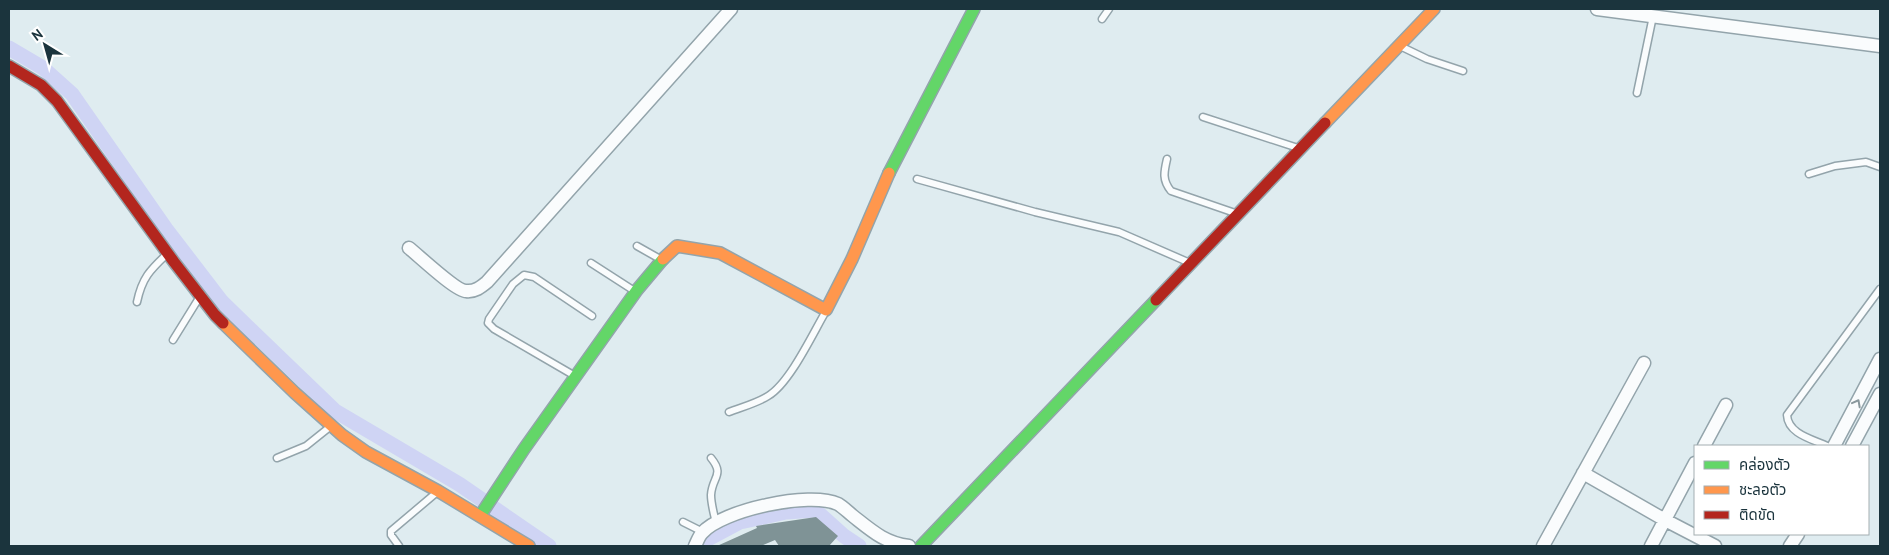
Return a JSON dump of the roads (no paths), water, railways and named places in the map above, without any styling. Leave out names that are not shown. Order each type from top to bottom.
[{"type":"street","points":[[409,248],[465,292],[476,290],[487,282],[731,9]]},
{"type":"street","points":[[482,512],[538,429],[637,293],[668,252],[677,246],[720,252],[826,310],[842,282],[891,171],[974,9]]},
{"type":"street","points":[[921,546],[1239,214],[1299,148],[1434,9]]},
{"type":"street","points":[[1597,9],[1880,46]]},
{"type":"street","points":[[9,66],[41,85],[57,101],[215,315],[331,425],[366,452],[438,491],[482,512],[529,546]]},
{"type":"street","points":[[1835,445],[1880,359]]},
{"type":"street","points":[[1542,546],[1644,363]]},
{"type":"street","points":[[1853,445],[1880,394]]},
{"type":"street","points":[[1705,445],[1726,405]]},
{"type":"street","points":[[1650,546],[1694,465]]},
{"type":"street","points":[[1583,474],[1664,520],[1715,546]]},
{"type":"street","points":[[698,540],[716,522],[751,509],[780,502],[823,500],[838,504],[889,542],[909,546]]},
{"type":"street","points":[[1790,546],[1797,535]]},
{"type":"lane","points":[[1102,19],[1109,9]]},
{"type":"lane","points":[[1637,93],[1653,16]]},
{"type":"lane","points":[[1399,46],[1427,59],[1463,71]]},
{"type":"lane","points":[[1202,117],[1299,148]]},
{"type":"lane","points":[[1167,158],[1163,174],[1165,184],[1171,190],[1239,214]]},
{"type":"lane","points":[[1809,174],[1835,166],[1866,162],[1880,167]]},
{"type":"lane","points":[[917,179],[1035,212],[1119,232],[1191,264]]},
{"type":"lane","points":[[637,246],[662,260]]},
{"type":"lane","points":[[137,302],[139,290],[147,273],[168,253]]},
{"type":"lane","points":[[590,263],[637,293]]},
{"type":"lane","points":[[577,377],[494,330],[488,323],[513,284],[524,275],[534,277],[592,316]]},
{"type":"lane","points":[[1825,445],[1793,429],[1787,423],[1786,415],[1880,289]]},
{"type":"lane","points":[[174,340],[200,296]]},
{"type":"lane","points":[[729,412],[767,397],[777,389],[804,349],[826,310]]},
{"type":"lane","points":[[277,458],[306,446],[331,425]]},
{"type":"lane","points":[[711,458],[717,465],[718,473],[711,497],[716,522]]},
{"type":"lane","points":[[399,546],[391,535],[391,531],[438,491]]},
{"type":"lane","points":[[683,522],[698,540]]},
{"type":"waterway","points":[[9,48],[43,68],[72,94],[166,229],[222,302],[335,411],[459,484],[549,546]]},
{"type":"waterway","points":[[695,546],[740,522],[786,512],[815,510],[844,536],[859,546]]}]
